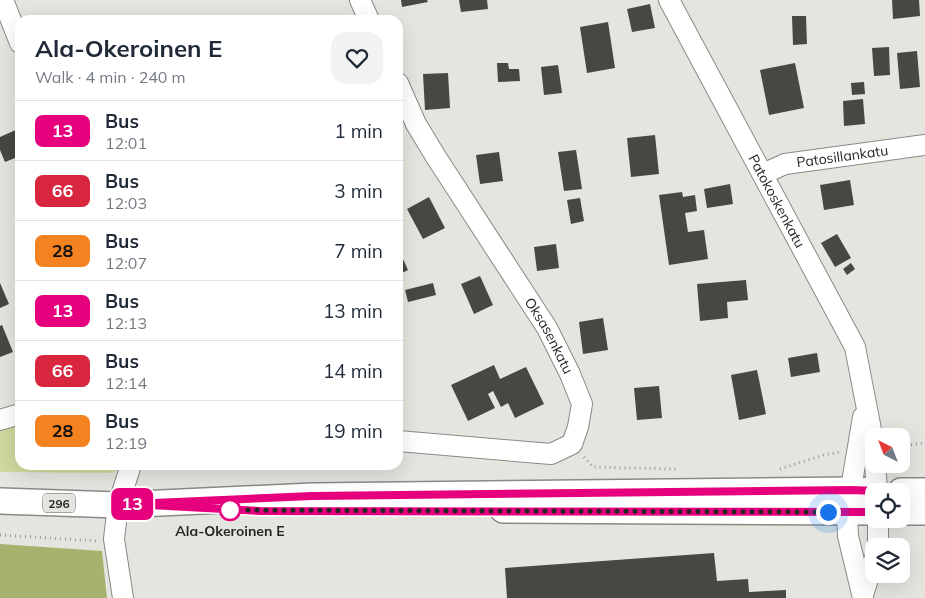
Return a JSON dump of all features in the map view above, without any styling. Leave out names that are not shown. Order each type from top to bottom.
[{"type":"main road","points":[[910,491],[925,491]]},
{"type":"main road","name":"296","points":[[0,501],[125,504],[260,511],[849,501],[865,495]]},
{"type":"main road","name":"296","points":[[849,501],[865,508]]},
{"type":"main road","points":[[910,512],[925,512]]},
{"type":"street","points":[[4,0],[15,30]]},
{"type":"street","points":[[360,0],[367,15]]},
{"type":"street","name":"Patokoskenkatu","points":[[669,0],[855,347],[862,376],[866,428]]},
{"type":"street","name":"Oksasenkatu","points":[[403,94],[416,124],[547,328],[570,374],[582,404],[578,427],[572,444]]},
{"type":"street","name":"Patosillankatu","points":[[763,174],[785,164],[925,145]]},
{"type":"street","points":[[0,420],[15,416]]},
{"type":"street","points":[[403,441],[552,454],[572,444]]},
{"type":"street","name":"Patokoskenkatu","points":[[863,597],[848,536],[849,501],[865,451]]},
{"type":"street","points":[[122,598],[114,539],[125,504],[131,470]]},
{"type":"street","points":[[863,597],[867,583]]},
{"type":"path","points":[[910,445],[925,443]]},
{"type":"path","points":[[572,444],[593,467],[686,470]]},
{"type":"path","points":[[773,471],[824,454],[865,448]]},
{"type":"path","points":[[0,535],[93,541],[114,539]]},
{"type":"green space","points":[[15,424],[15,470],[117,470],[113,473],[0,472],[0,429]]},
{"type":"green space","points":[[0,544],[102,551],[107,598],[0,598]]},
{"type":"building","points":[[401,0],[427,0],[428,2],[402,7]]},
{"type":"building","points":[[459,0],[487,0],[488,9],[461,12]]},
{"type":"building","points":[[892,0],[919,0],[920,16],[893,19]]},
{"type":"building","points":[[650,4],[655,28],[632,32],[627,9]]},
{"type":"building","points":[[792,16],[806,16],[807,44],[793,45]]},
{"type":"building","points":[[608,22],[615,68],[587,73],[580,27]]},
{"type":"building","points":[[889,47],[890,75],[874,76],[872,48]]},
{"type":"building","points":[[917,51],[920,87],[900,89],[897,53]]},
{"type":"building","points":[[497,63],[508,63],[509,69],[519,69],[520,81],[498,82]]},
{"type":"building","points":[[795,63],[804,108],[769,115],[760,70]]},
{"type":"building","points":[[558,65],[562,93],[544,95],[541,67]]},
{"type":"building","points":[[448,73],[450,108],[425,110],[423,74]]},
{"type":"building","points":[[864,82],[865,94],[852,95],[851,83]]},
{"type":"building","points":[[863,99],[865,124],[844,126],[843,101]]},
{"type":"building","points":[[15,130],[15,158],[5,162],[0,150],[0,137]]},
{"type":"building","points":[[655,135],[659,174],[631,177],[627,138]]},
{"type":"building","points":[[576,150],[582,189],[564,191],[558,152]]},
{"type":"building","points":[[499,152],[503,181],[480,184],[476,155]]},
{"type":"building","points":[[850,180],[854,205],[824,210],[820,185]]},
{"type":"building","points":[[730,184],[733,204],[707,208],[704,189]]},
{"type":"building","points":[[682,192],[683,197],[695,195],[697,211],[685,213],[688,232],[704,230],[708,259],[669,265],[659,195]]},
{"type":"building","points":[[429,197],[445,228],[423,239],[407,209]]},
{"type":"building","points":[[580,198],[584,221],[571,224],[567,200]]},
{"type":"building","points":[[837,234],[851,258],[835,267],[821,243]]},
{"type":"building","points":[[556,244],[559,268],[537,271],[534,247]]},
{"type":"building","points":[[403,259],[408,270],[403,272]]},
{"type":"building","points":[[851,263],[855,269],[847,275],[843,269]]},
{"type":"building","points":[[480,276],[493,305],[474,314],[461,284]]},
{"type":"building","points":[[746,280],[748,300],[727,302],[728,318],[700,321],[697,284]]},
{"type":"building","points":[[0,283],[9,304],[0,308]]},
{"type":"building","points":[[433,283],[436,295],[408,302],[405,290]]},
{"type":"building","points":[[603,318],[608,350],[583,354],[579,322]]},
{"type":"building","points":[[2,325],[13,352],[0,357],[0,326]]},
{"type":"building","points":[[817,353],[820,372],[791,377],[788,358]]},
{"type":"building","points":[[494,365],[500,379],[526,367],[544,404],[515,418],[508,403],[501,407],[493,391],[488,394],[495,408],[468,421],[451,385]]},
{"type":"building","points":[[757,370],[766,414],[739,420],[731,375]]},
{"type":"building","points":[[659,386],[662,418],[637,420],[634,388]]},
{"type":"building","points":[[714,553],[717,581],[748,579],[749,592],[786,590],[786,598],[507,598],[505,568]]},
{"type":"bus line","name":"13","points":[[865,491],[349,496],[221,499],[131,504],[260,511],[865,512]]},
{"type":"place","name":"Ala-Okeroinen E","points":[[230,510]]},
{"type":"route","points":[[230,510],[221,510],[260,511],[473,510],[649,513],[828,512]]}]
